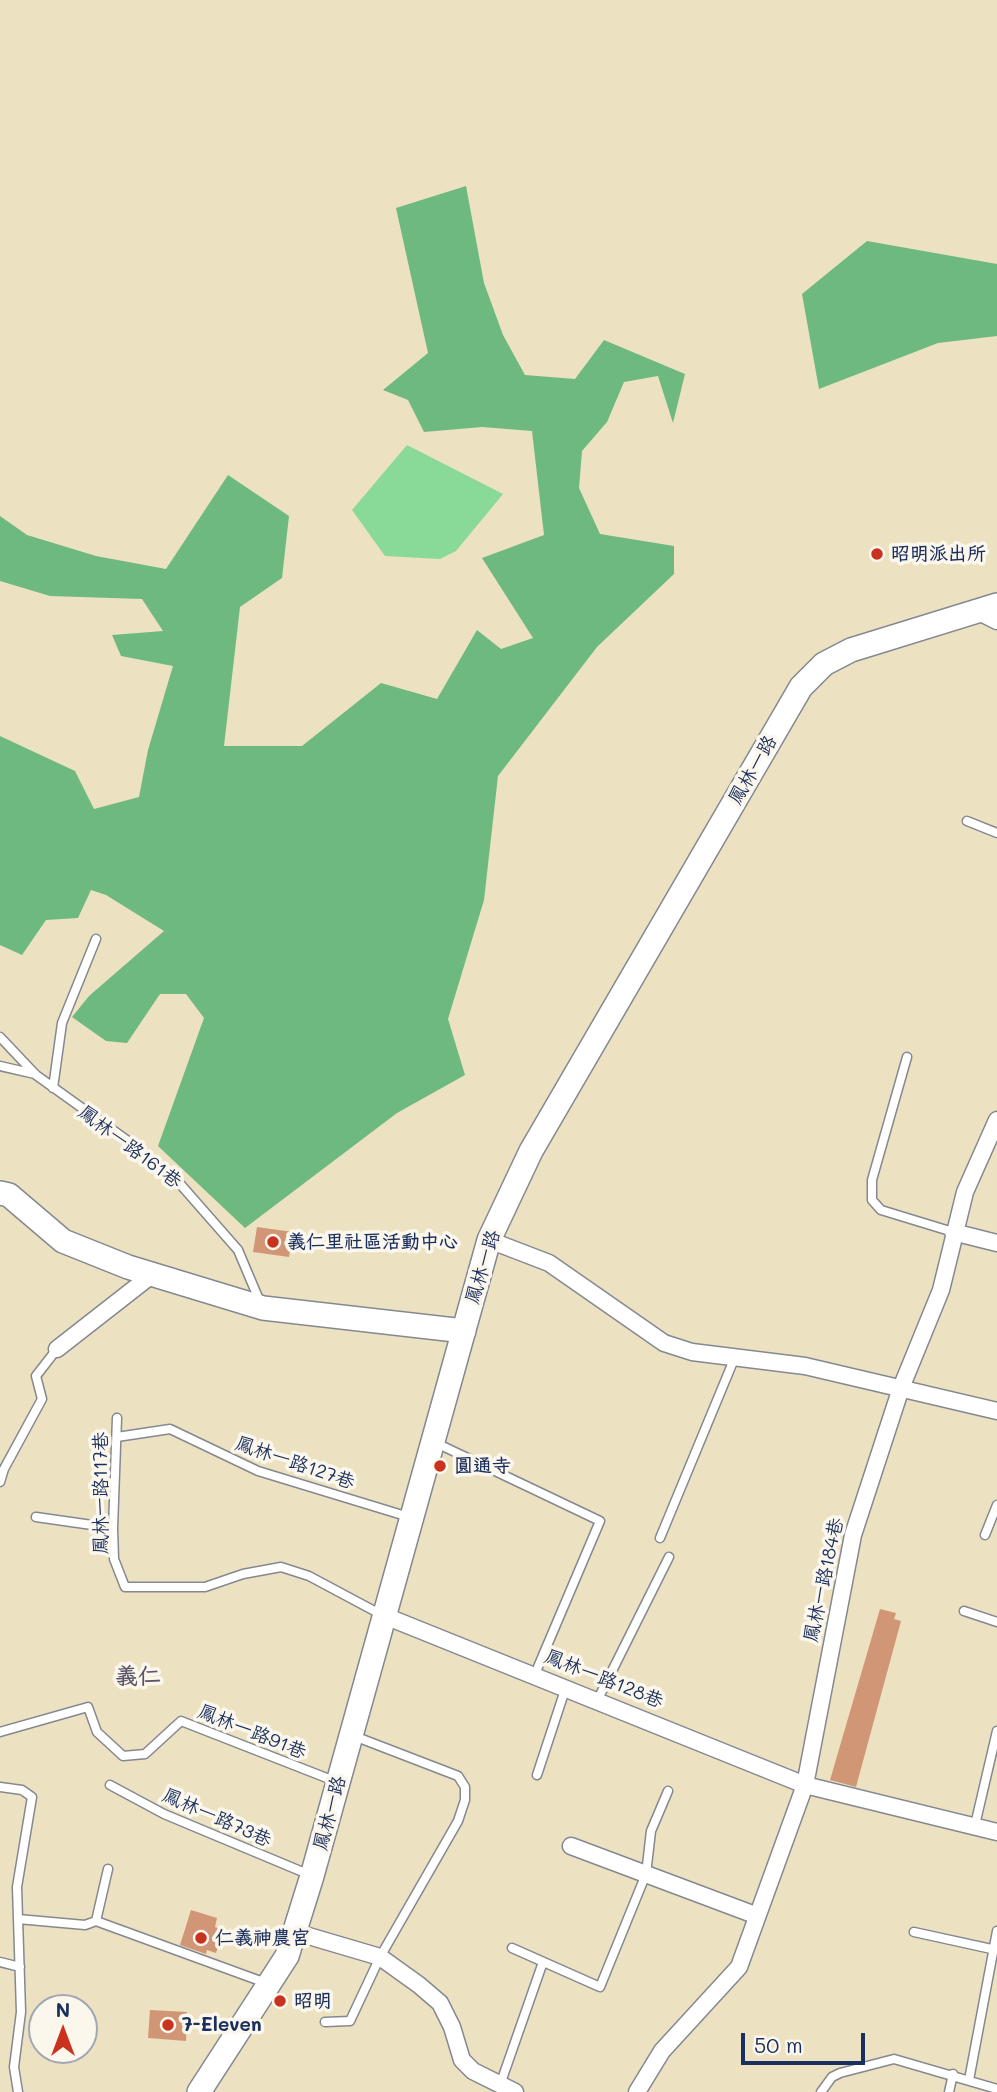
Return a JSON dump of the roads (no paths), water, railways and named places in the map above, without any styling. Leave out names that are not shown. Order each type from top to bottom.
[{"type":"street","name":"鳳林一路","points":[[200,2092],[271,1985],[287,1956],[313,1876],[489,1240],[531,1151],[801,687],[824,664],[851,650],[990,612]]},
{"type":"street","name":"鳳林一路184巷","points":[[805,1785],[853,1535],[901,1388],[941,1290],[953,1232],[965,1192],[997,1120]]},
{"type":"street","points":[[0,1193],[9,1195],[63,1241],[153,1274],[262,1308],[464,1331]]},
{"type":"street","points":[[953,1232],[997,1243]]},
{"type":"street","points":[[489,1240],[549,1263],[664,1343],[692,1352],[805,1366],[997,1411]]},
{"type":"street","points":[[57,1349],[153,1274]]},
{"type":"street","name":"鳳林一路128巷","points":[[385,1616],[566,1686],[805,1785],[997,1832]]},
{"type":"street","points":[[637,2092],[662,2051],[739,1967],[755,1915],[805,1785]]},
{"type":"street","points":[[571,1846],[755,1915]]},
{"type":"street","points":[[295,1932],[380,1957],[440,2003],[452,2027],[462,2060],[473,2071],[508,2088]]},
{"type":"lane","points":[[967,821],[997,833]]},
{"type":"lane","points":[[53,1088],[62,1023],[96,939]]},
{"type":"lane","name":"鳳林一路161巷","points":[[0,1037],[36,1075],[128,1141],[181,1185],[238,1250],[262,1308]]},
{"type":"lane","points":[[907,1056],[872,1180],[872,1200],[881,1210],[953,1232]]},
{"type":"lane","points":[[0,1066],[36,1075]]},
{"type":"lane","points":[[0,1482],[4,1469],[42,1399],[36,1377],[57,1349]]},
{"type":"lane","points":[[660,1538],[735,1357]]},
{"type":"lane","name":"鳳林一路117巷","points":[[117,1418],[114,1559],[125,1587],[205,1587],[243,1574],[281,1567],[309,1576],[385,1616]]},
{"type":"lane","name":"鳳林一路127巷","points":[[117,1437],[170,1429],[258,1471],[412,1518]]},
{"type":"lane","points":[[434,1442],[600,1521],[535,1674]]},
{"type":"lane","points":[[985,1535],[997,1505]]},
{"type":"lane","points":[[36,1517],[113,1528]]},
{"type":"lane","points":[[598,1699],[669,1557]]},
{"type":"lane","points":[[964,1611],[997,1622]]},
{"type":"lane","points":[[537,1775],[566,1686]]},
{"type":"lane","name":"鳳林一路91巷","points":[[0,1732],[88,1707],[97,1732],[123,1756],[145,1754],[181,1721],[338,1782]]},
{"type":"lane","points":[[975,1825],[997,1731]]},
{"type":"lane","points":[[325,2022],[350,2021],[380,1957],[458,1821],[465,1800],[465,1787],[458,1776],[351,1735]]},
{"type":"lane","name":"鳳林一路73巷","points":[[110,1785],[164,1814],[313,1876]]},
{"type":"lane","points":[[0,1787],[22,1790],[32,1797],[17,1887],[21,2012],[13,2067],[18,2092]]},
{"type":"lane","points":[[512,1948],[600,1987],[646,1874],[651,1831],[668,1791]]},
{"type":"lane","points":[[96,1921],[108,1869]]},
{"type":"lane","points":[[18,1919],[85,1926],[96,1921],[271,1985]]},
{"type":"lane","points":[[969,2081],[997,1931]]},
{"type":"lane","points":[[914,1932],[995,1949]]},
{"type":"lane","points":[[0,1962],[20,1967]]},
{"type":"lane","points":[[508,2088],[543,1962]]},
{"type":"lane","points":[[821,2092],[832,2077],[840,2073],[894,2059],[997,2089]]},
{"type":"lane","points":[[949,2092],[953,2074]]},
{"type":"place","name":"昭明派出所","points":[[877,554]]},
{"type":"place","name":"義仁里社區活動中心","points":[[273,1242]]},
{"type":"place","name":"圓通寺","points":[[440,1466]]},
{"type":"place","name":"仁義神農宮","points":[[201,1938]]},
{"type":"place","name":"昭明","points":[[280,2001]]},
{"type":"place","name":"7-Eleven","points":[[168,2025]]},
{"type":"district","name":"義仁","points":[[138,1677]]}]
